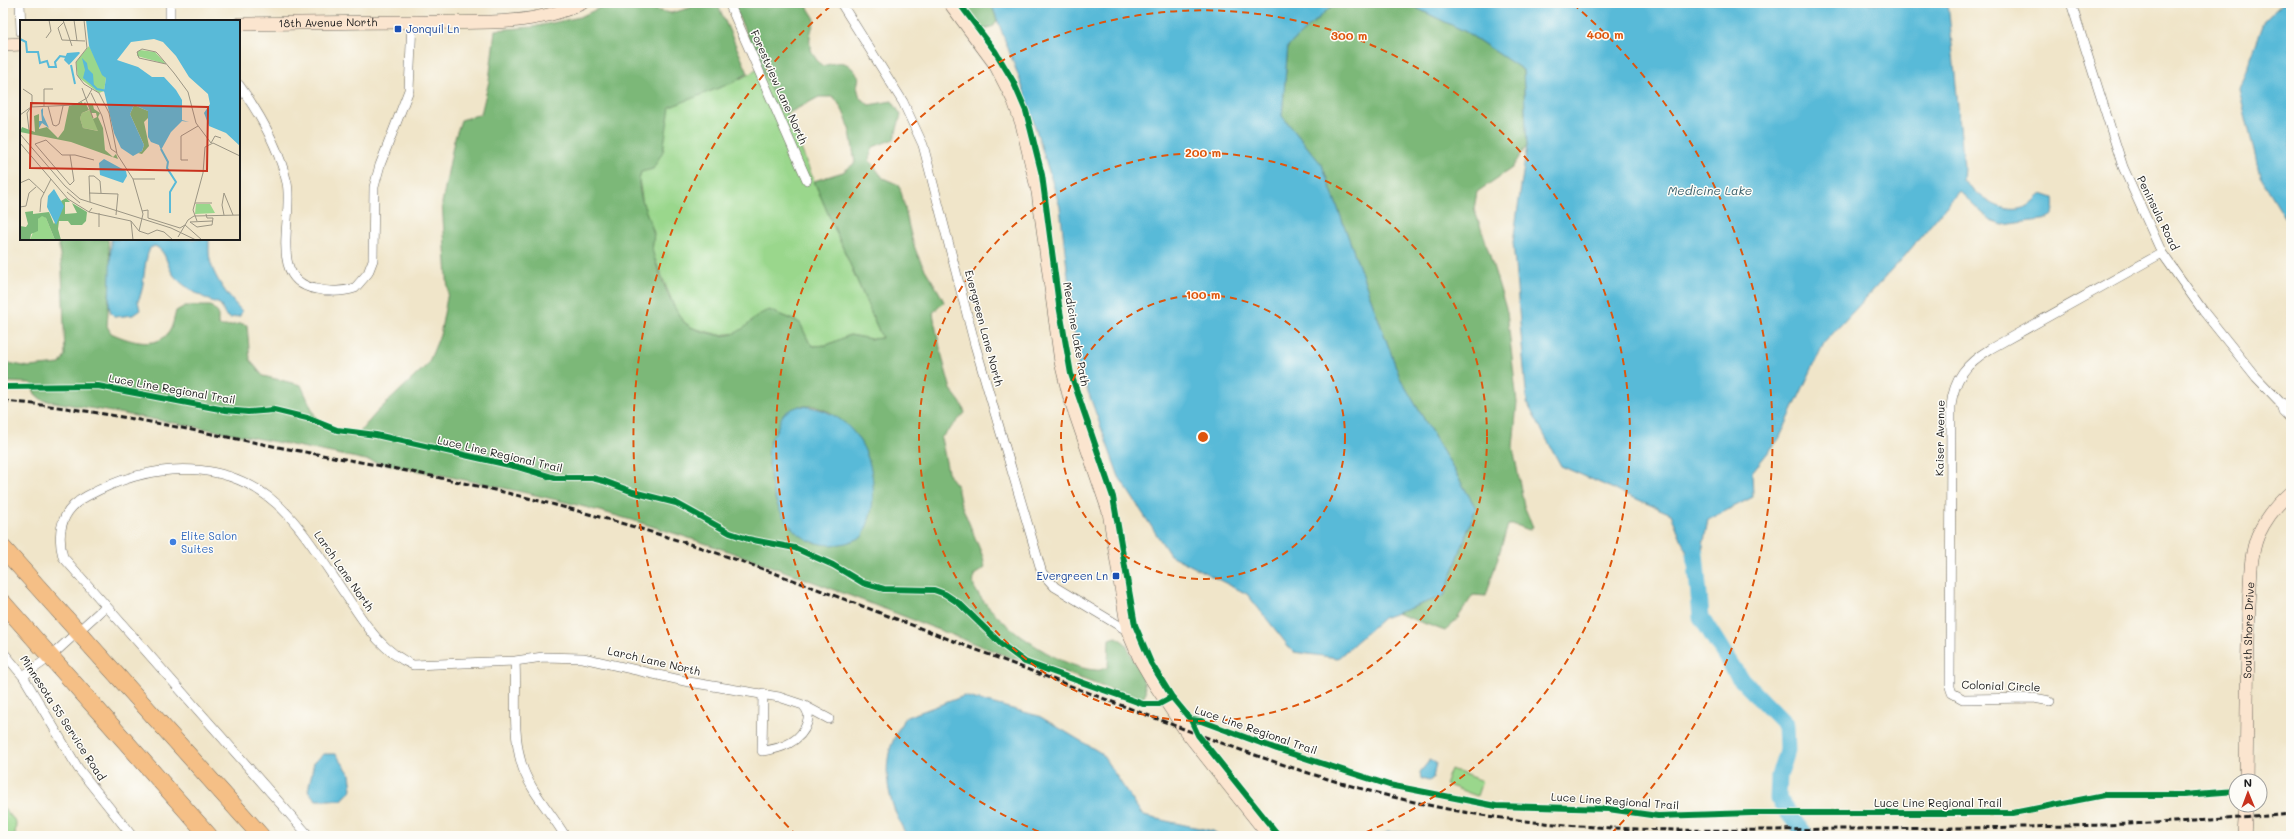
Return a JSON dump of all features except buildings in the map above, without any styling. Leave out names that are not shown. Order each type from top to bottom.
[{"type":"highway","points":[[3,548],[261,836]]},
{"type":"highway","points":[[3,603],[209,836]]},
{"type":"street","points":[[20,3],[21,20]]},
{"type":"street","points":[[170,3],[170,20]]},
{"type":"street","name":"18th Avenue North","points":[[240,24],[412,22],[477,23],[508,21],[540,16],[571,8],[582,3]]},
{"type":"street","name":"Forestview Lane North","points":[[729,3],[807,180]]},
{"type":"street","name":"Evergreen Lane North","points":[[841,3],[903,102],[923,145],[975,345],[1042,573],[1055,587],[1128,631]]},
{"type":"street","points":[[950,3],[995,64],[1014,101],[1022,124],[1038,192],[1061,362],[1069,395],[1109,512],[1128,631],[1140,659],[1154,683],[1186,730],[1269,836]]},
{"type":"street","name":"Peninsula Road","points":[[2071,3],[2122,167],[2162,253],[2204,312],[2256,377],[2280,402],[2291,407]]},
{"type":"street","points":[[240,87],[261,119],[277,151],[287,185],[288,270],[297,283],[312,289],[347,290],[356,288],[362,282],[373,260],[374,187],[380,165],[409,90],[412,22]]},
{"type":"street","points":[[3,45],[20,44]]},
{"type":"street","name":"Kaiser Avenue","points":[[1952,693],[1950,687],[1951,406],[1955,386],[1968,364],[1985,352],[2162,253]]},
{"type":"street","name":"Peninsula Road","points":[[2280,402],[2283,411],[2291,419]]},
{"type":"street","name":"Larch Lane North","points":[[309,836],[64,557],[60,545],[62,520],[68,510],[87,495],[143,473],[166,469],[211,471],[233,477],[254,487],[289,515],[376,637],[398,658],[413,665],[515,661],[543,657],[583,658],[689,682],[763,693],[803,705],[829,719]]},
{"type":"street","name":"South Shore Drive","points":[[2246,773],[2248,625],[2254,552],[2258,536],[2266,521],[2278,504],[2291,492]]},
{"type":"street","points":[[23,676],[50,657],[106,606]]},
{"type":"street","name":"Minnesota 55 Service Road","points":[[3,652],[23,676],[78,768],[132,836]]},
{"type":"street","points":[[515,661],[517,744],[521,763],[530,783],[565,836]]},
{"type":"street","points":[[763,693],[762,751],[784,746],[797,739],[805,729],[808,718],[808,711],[803,705]]},
{"type":"street","name":"Colonial Circle","points":[[1952,693],[1963,699],[2034,698],[2050,701]]},
{"type":"street","points":[[2244,836],[2245,813]]},
{"type":"green space","points":[[610,3],[653,3],[656,10],[671,13],[690,8],[694,3],[717,3],[748,73],[734,82],[670,107],[663,151],[653,169],[641,172],[639,179],[642,202],[654,236],[652,247],[653,252],[675,309],[687,325],[695,329],[718,335],[735,333],[741,330],[756,317],[769,310],[800,323],[809,342],[813,346],[827,345],[850,335],[871,339],[882,338],[814,181],[843,172],[855,163],[847,120],[834,97],[819,97],[787,114],[780,109],[733,4],[757,3],[766,5],[805,3],[815,19],[810,38],[811,49],[822,66],[835,63],[847,64],[859,77],[857,87],[860,98],[869,105],[892,101],[901,115],[894,139],[873,147],[869,160],[883,178],[899,185],[916,251],[944,302],[933,313],[940,350],[951,389],[964,408],[965,413],[941,438],[949,476],[957,486],[960,501],[983,557],[985,568],[974,575],[974,587],[995,614],[1010,628],[1046,652],[1081,668],[1100,670],[1108,667],[1109,639],[1117,637],[1126,644],[1143,679],[1146,692],[1142,701],[1039,663],[1012,658],[861,600],[710,545],[607,513],[504,488],[311,449],[177,423],[42,400],[35,394],[31,383],[3,382],[3,362],[29,367],[60,364],[65,355],[62,270],[58,240],[108,240],[111,268],[107,326],[111,333],[133,341],[149,343],[157,341],[169,332],[176,311],[185,306],[211,306],[218,313],[218,325],[247,325],[250,360],[263,376],[301,385],[316,418],[316,425],[356,436],[377,412],[428,364],[440,335],[448,292],[442,203],[454,141],[461,120],[481,114],[489,81],[495,30],[533,27],[580,17]],"holes":[[[799,406],[814,406],[830,412],[866,453],[871,470],[873,496]]]},
{"type":"green space","points":[[956,3],[991,3],[997,20],[994,26],[982,30],[970,22]]},
{"type":"green space","points":[[1335,3],[1406,3],[1466,32],[1523,70],[1527,145],[1512,168],[1477,192],[1474,209],[1484,236],[1507,312],[1517,403],[1513,447],[1524,506],[1533,527],[1529,530],[1516,525],[1508,525],[1486,596],[1473,595],[1455,622],[1445,631],[1396,613],[1444,596],[1476,508],[1400,378],[1322,165],[1282,116],[1288,46]]},
{"type":"green space","points":[[762,67],[780,109],[787,114],[814,181],[882,338],[871,339],[850,335],[827,345],[813,346],[809,342],[800,323],[769,310],[737,333],[719,335],[693,328],[685,323],[676,311],[652,252],[654,233],[643,205],[639,179],[641,172],[663,151],[669,107],[734,82]]},
{"type":"green space","points":[[1451,769],[1482,781],[1477,796],[1445,784]]},
{"type":"green space","points":[[3,807],[16,822],[15,836],[3,836]]},
{"type":"water","points":[[991,3],[1335,3],[1288,46],[1282,116],[1322,165],[1400,378],[1476,508],[1444,596],[1383,618],[1338,658],[1293,652],[1247,594],[1170,555],[1119,477],[1078,364],[1060,207],[1024,91]]},
{"type":"water","name":"Medicine Lake","points":[[1406,3],[1948,3],[1964,167],[1963,181],[1992,204],[2009,209],[2018,209],[2028,206],[2042,194],[2054,198],[2053,212],[2048,219],[2003,225],[1991,221],[1959,191],[1904,257],[1824,343],[1779,439],[1752,472],[1753,497],[1708,520],[1697,578],[1671,514],[1561,466],[1527,403],[1513,242],[1527,145],[1523,70],[1466,32]]},
{"type":"water","points":[[2283,3],[2291,3],[2291,227],[2260,176],[2239,89],[2265,20]]},
{"type":"water","points":[[111,240],[209,240],[210,259],[216,276],[225,291],[242,311],[240,316],[230,318],[225,315],[220,304],[208,300],[184,285],[172,273],[165,256],[155,246],[150,248],[146,262],[142,289],[138,301],[140,310],[133,315],[115,317],[111,313],[109,306]]},
{"type":"water","points":[[799,406],[822,410],[841,420],[855,434],[866,452],[872,473],[873,494],[870,516],[862,537],[843,544],[826,545],[811,541],[798,534],[787,522],[779,508],[773,491],[768,449],[771,439],[784,414]]},
{"type":"water","points":[[964,696],[1039,716],[1101,753],[1143,816],[1213,831],[1221,836],[907,836],[893,805],[888,783],[887,772],[891,745],[904,718]]},
{"type":"water","points":[[324,754],[336,754],[350,774],[352,789],[342,800],[316,800],[308,791],[314,762]]},
{"type":"water","points":[[1430,760],[1436,763],[1433,778],[1429,781],[1421,779],[1420,772]]},
{"type":"water","points":[[1387,832],[1436,833],[1445,836],[1382,836]]},
{"type":"waterway","points":[[1695,553],[1701,617],[1738,676],[1786,725],[1787,750],[1779,776],[1778,799],[1806,836]]},
{"type":"railway","points":[[3,401],[73,409],[178,427],[376,465],[468,484],[584,513],[661,535],[774,573],[1278,763],[1348,785],[1419,803],[1472,813],[1524,821],[1577,826],[1683,830],[2067,826],[2179,822],[2291,814]]},
{"type":"cycle path","name":"Medicine Lake Path","points":[[959,3],[995,51],[1013,81],[1026,111],[1042,175],[1059,305],[1071,374],[1113,497],[1135,625],[1151,663],[1172,697],[1191,720],[1201,721],[1277,749],[1389,785],[1496,806],[1608,809],[1658,816],[1752,813],[2013,813],[2104,795],[2183,795],[2228,792]]},
{"type":"cycle path","name":"Luce Line Regional Trail","points":[[3,387],[98,386],[225,410],[248,412],[274,410],[307,418],[337,430],[376,435],[518,467],[555,478],[592,478],[604,481],[633,492],[676,503],[730,533],[748,539],[795,548],[833,565],[863,583],[884,589],[934,590],[945,594],[960,604],[1001,644],[1025,662],[1143,704],[1159,704],[1172,697]]},
{"type":"cycle path","name":"Luce Line Regional Trail","points":[[1191,720],[1198,735],[1279,836]]},
{"type":"place","name":"Jonquil Ln","points":[[398,29]]},
{"type":"place","name":"Elite Salon Suites","points":[[173,542]]},
{"type":"place","name":"Evergreen Ln","points":[[1116,576]]}]
